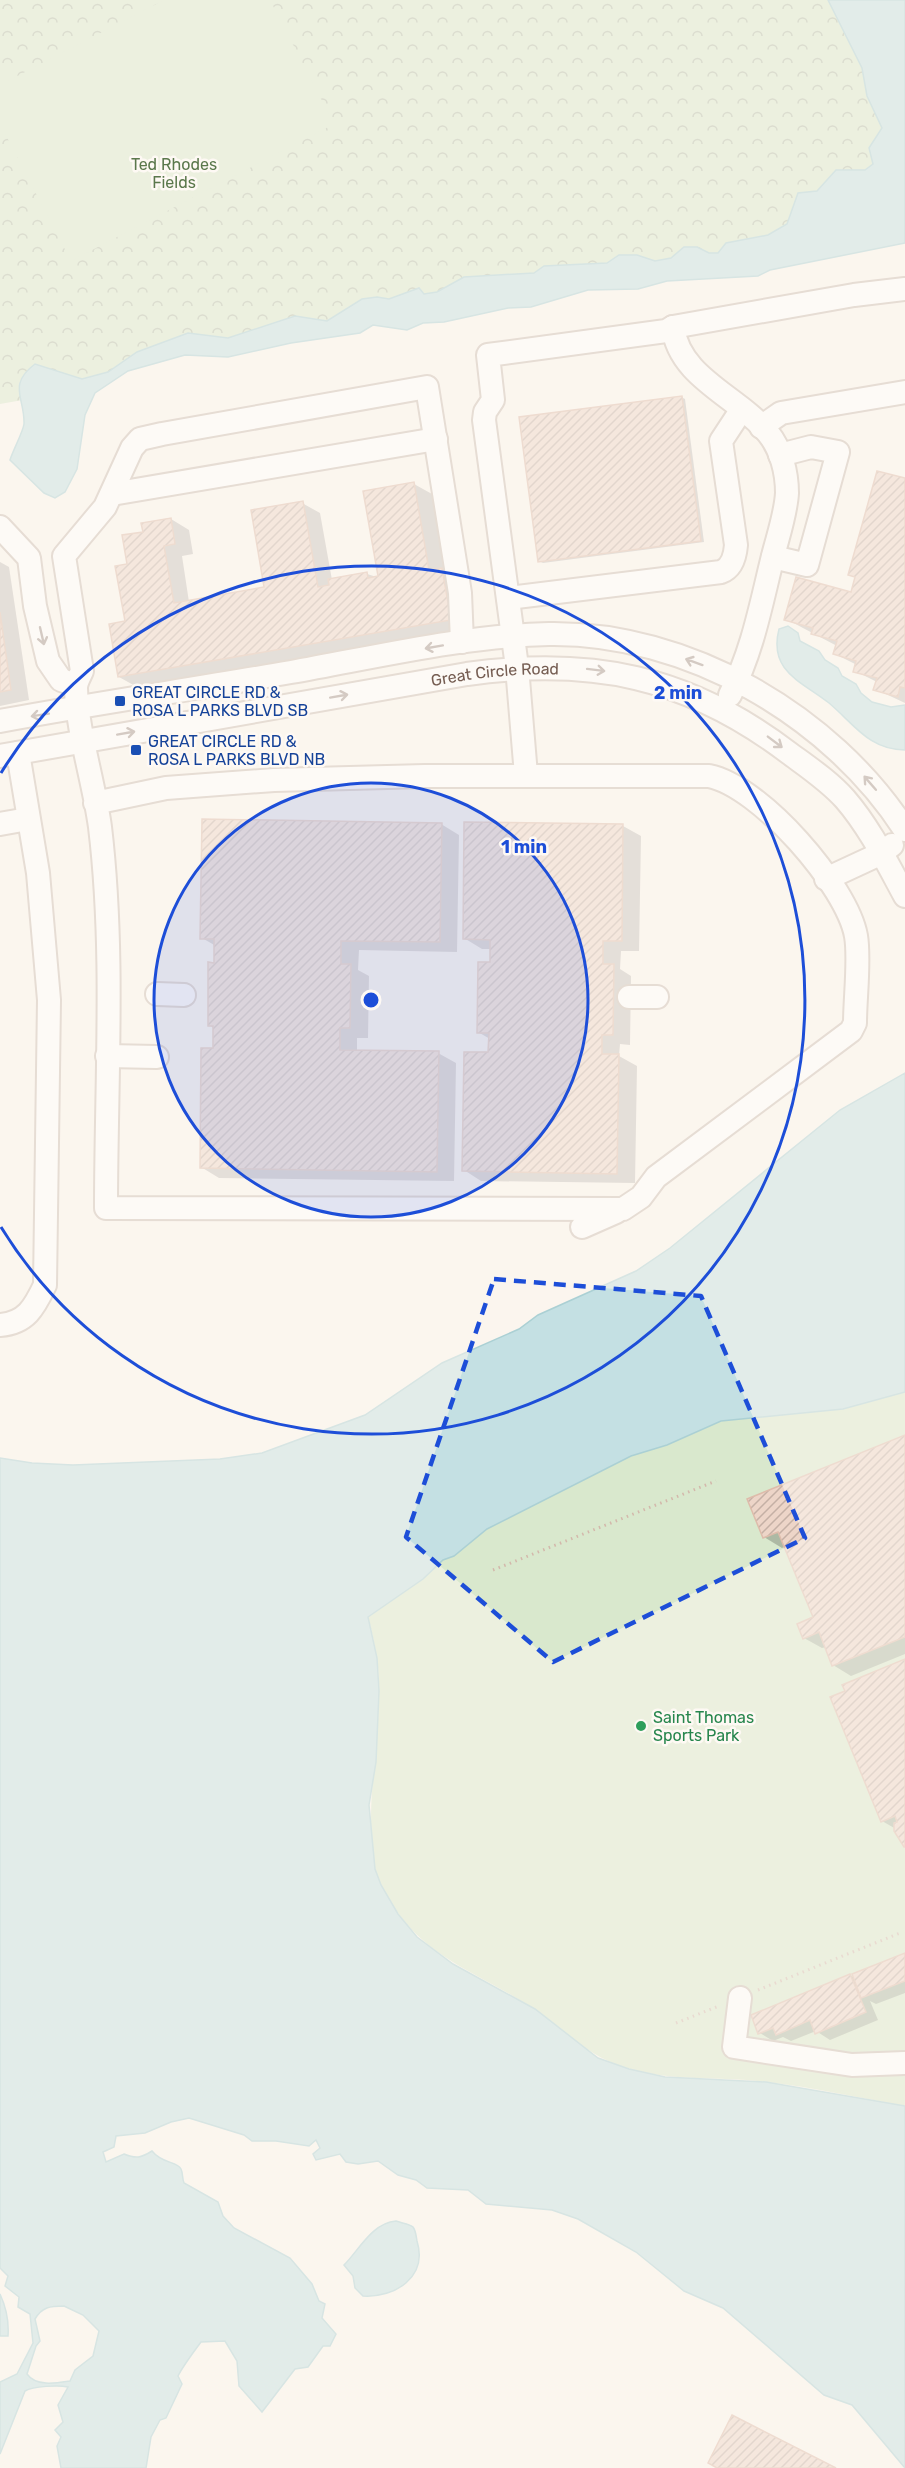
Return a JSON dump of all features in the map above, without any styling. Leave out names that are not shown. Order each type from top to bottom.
[{"type":"street","points":[[526,775],[517,667],[484,420],[485,412],[493,400],[488,355],[666,331],[673,327],[854,295],[905,289]]},
{"type":"street","points":[[673,327],[681,357],[761,427],[775,444],[780,455],[787,495],[747,661],[723,710]]},
{"type":"street","points":[[29,558],[64,556],[105,507],[112,494],[117,476],[140,439],[427,387],[460,593],[462,642]]},
{"type":"street","points":[[761,427],[781,413],[905,392]]},
{"type":"street","points":[[508,598],[721,572],[728,569],[733,560],[736,545],[721,441],[742,410]]},
{"type":"street","points":[[112,494],[436,439]]},
{"type":"street","points":[[773,557],[807,565],[838,452],[811,447],[780,455]]},
{"type":"street","points":[[0,526],[29,558],[35,606],[48,661],[61,680],[76,685]]},
{"type":"street","points":[[64,556],[82,671],[76,685],[79,709],[106,882],[106,1208],[623,1209]]},
{"type":"street","points":[[35,606],[70,600]]},
{"type":"street","name":"Great Circle Road","points":[[0,721],[462,642],[513,636],[562,635],[605,640],[662,650],[700,663],[737,681],[798,717],[837,750],[889,805],[905,830]]},
{"type":"street","name":"Great Circle Road","points":[[9,755],[85,740],[517,667],[575,668],[639,678],[673,687],[723,710],[762,732],[828,782],[859,816],[905,896]]},
{"type":"street","points":[[0,1325],[15,1324],[28,1314],[36,1304],[45,1285],[49,1000],[38,873],[28,819],[9,755]]},
{"type":"street","points":[[95,802],[166,788],[262,781],[526,775],[671,775],[722,778],[751,796],[781,821],[838,896],[856,936],[855,1023],[851,1031],[656,1177],[641,1197],[623,1209],[582,1227]]},
{"type":"street","points":[[0,824],[28,819]]},
{"type":"street","points":[[826,879],[882,854],[905,835]]},
{"type":"street","points":[[157,994],[184,995]]},
{"type":"street","points":[[629,997],[657,997]]},
{"type":"street","points":[[107,1056],[157,1057]]},
{"type":"street","points":[[740,1998],[734,2047],[852,2065],[905,2063]]},
{"type":"path","points":[[493,1570],[716,1481]]},
{"type":"path","points":[[676,2023],[900,1933]]},
{"type":"highlighted area","points":[[494,1279],[701,1296],[805,1538],[553,1662],[406,1537]]},
{"type":"green space","name":"Ted Rhodes Fields","points":[[0,0],[905,0],[905,224],[448,310],[180,346],[74,391],[0,404]]},
{"type":"green space","points":[[164,0],[270,0],[334,124],[71,261],[0,124],[0,85]]},
{"type":"green space","name":"Saint Thomas Sports Park","points":[[905,1392],[905,2106],[784,2084],[662,2075],[627,2068],[601,2058],[536,2011],[438,1952],[404,1921],[383,1889],[376,1872],[372,1846],[371,1802],[379,1673],[368,1616],[423,1579],[443,1560],[454,1556],[487,1529],[631,1456],[667,1445],[721,1421],[843,1409]]},
{"type":"water","points":[[828,0],[905,0],[905,243],[770,270],[758,276],[667,281],[638,289],[588,290],[531,307],[508,308],[444,322],[423,323],[407,330],[373,325],[360,333],[291,343],[228,357],[185,355],[128,371],[95,393],[85,415],[77,469],[65,492],[55,498],[44,493],[10,460],[24,424],[19,385],[35,364],[82,379],[108,372],[137,352],[188,333],[228,338],[295,316],[327,321],[362,299],[377,297],[389,299],[419,288],[424,294],[437,292],[464,277],[534,273],[544,266],[607,263],[619,255],[637,255],[655,261],[671,258],[684,247],[697,247],[709,253],[718,253],[726,243],[768,235],[787,224],[798,193],[817,191],[836,170],[865,170],[873,164],[869,148],[882,128],[867,96],[862,68]]},
{"type":"water","points":[[788,626],[798,633],[800,641],[819,651],[825,660],[838,668],[842,676],[856,684],[861,693],[872,702],[891,707],[905,705],[905,750],[881,746],[872,741],[829,703],[790,674],[783,666],[777,644],[779,629]]},
{"type":"water","points":[[905,1073],[905,1392],[843,1409],[721,1421],[667,1445],[631,1456],[487,1529],[454,1556],[443,1560],[423,1579],[368,1617],[377,1658],[379,1691],[376,1762],[369,1805],[375,1869],[381,1885],[398,1914],[417,1937],[453,1964],[535,2009],[598,2058],[629,2069],[665,2077],[766,2082],[905,2106],[905,2468],[852,2405],[824,2395],[723,2308],[684,2291],[636,2252],[578,2219],[552,2210],[486,2204],[468,2190],[427,2188],[416,2180],[398,2175],[378,2161],[358,2164],[346,2162],[340,2154],[316,2160],[313,2154],[320,2148],[316,2140],[309,2146],[276,2141],[252,2141],[244,2135],[189,2118],[171,2122],[145,2133],[116,2136],[114,2147],[103,2152],[106,2162],[124,2154],[138,2157],[152,2151],[160,2158],[179,2166],[184,2183],[218,2202],[223,2216],[234,2228],[290,2258],[312,2284],[319,2301],[325,2304],[322,2318],[336,2334],[330,2346],[323,2346],[308,2367],[295,2369],[262,2412],[239,2386],[237,2361],[225,2341],[201,2342],[178,2376],[182,2384],[166,2418],[160,2420],[151,2437],[146,2468],[61,2468],[57,2446],[61,2437],[55,2430],[63,2422],[58,2405],[68,2387],[64,2386],[40,2387],[25,2391],[0,2454],[0,2382],[17,2374],[33,2343],[30,2314],[18,2307],[19,2297],[5,2286],[8,2276],[0,2268],[0,1458],[32,1463],[73,1465],[220,1459],[262,1453],[365,1415],[442,1363],[519,1329],[538,1315],[636,1271],[670,1248],[840,1110]],"holes":[[[55,2306],[64,2306],[83,2315],[99,2331],[93,2356],[75,2370],[70,2381],[47,2383],[31,2378],[27,2374],[36,2346],[40,2341],[35,2319],[38,2315],[47,2308]]]},
{"type":"water","points":[[396,2221],[410,2225],[414,2229],[419,2254],[418,2265],[406,2283],[397,2289],[375,2296],[363,2296],[355,2288],[353,2276],[344,2265],[373,2232],[387,2223]]},
{"type":"water","points":[[0,2294],[7,2315],[8,2336],[0,2336]]},
{"type":"building","points":[[682,396],[701,541],[538,562],[519,417]]},
{"type":"building","points":[[877,471],[905,478],[905,688],[900,687],[898,697],[873,690],[877,678],[853,672],[856,661],[833,654],[837,641],[811,634],[813,628],[784,620],[796,577],[851,592],[855,577],[848,575]]},
{"type":"building","points":[[414,482],[429,570],[442,568],[451,620],[118,677],[109,624],[125,621],[115,566],[127,564],[122,535],[143,532],[141,523],[171,518],[175,544],[164,546],[174,603],[264,587],[251,510],[303,501],[318,587],[329,585],[328,579],[367,572],[368,578],[378,576],[363,491]]},
{"type":"building","points":[[0,612],[11,690],[0,692]]},
{"type":"building","points":[[202,819],[442,823],[440,942],[341,941],[341,964],[351,964],[350,1028],[340,1028],[340,1050],[439,1051],[437,1172],[200,1168],[201,1048],[213,1048],[213,1026],[208,1026],[208,962],[214,963],[214,939],[200,939]]},
{"type":"building","points":[[464,822],[623,824],[622,941],[603,941],[603,964],[614,964],[613,1035],[602,1035],[602,1054],[619,1054],[617,1174],[462,1171],[464,1052],[488,1052],[489,1033],[477,1033],[478,962],[490,962],[490,940],[463,939]]},
{"type":"building","points":[[905,1435],[905,1637],[832,1666],[819,1632],[803,1639],[797,1624],[813,1617],[778,1532],[763,1538],[747,1499]]},
{"type":"building","points":[[905,1659],[904,1847],[894,1831],[894,1823],[897,1822],[895,1816],[881,1822],[830,1697],[845,1691],[842,1685]]},
{"type":"building","points":[[905,1953],[905,1981],[861,1998],[852,1974]]},
{"type":"building","points":[[850,1974],[866,2012],[815,2034],[810,2020],[776,2035],[773,2028],[758,2034],[751,2015]]},
{"type":"building","points":[[732,2415],[836,2468],[717,2468],[708,2463]]},
{"type":"place","name":"GREAT CIRCLE RD & ROSA L PARKS BLVD SB","points":[[120,701]]},
{"type":"place","name":"GREAT CIRCLE RD & ROSA L PARKS BLVD NB","points":[[136,750]]},
{"type":"place","name":"Saint Thomas Sports Park","points":[[641,1726]]}]
